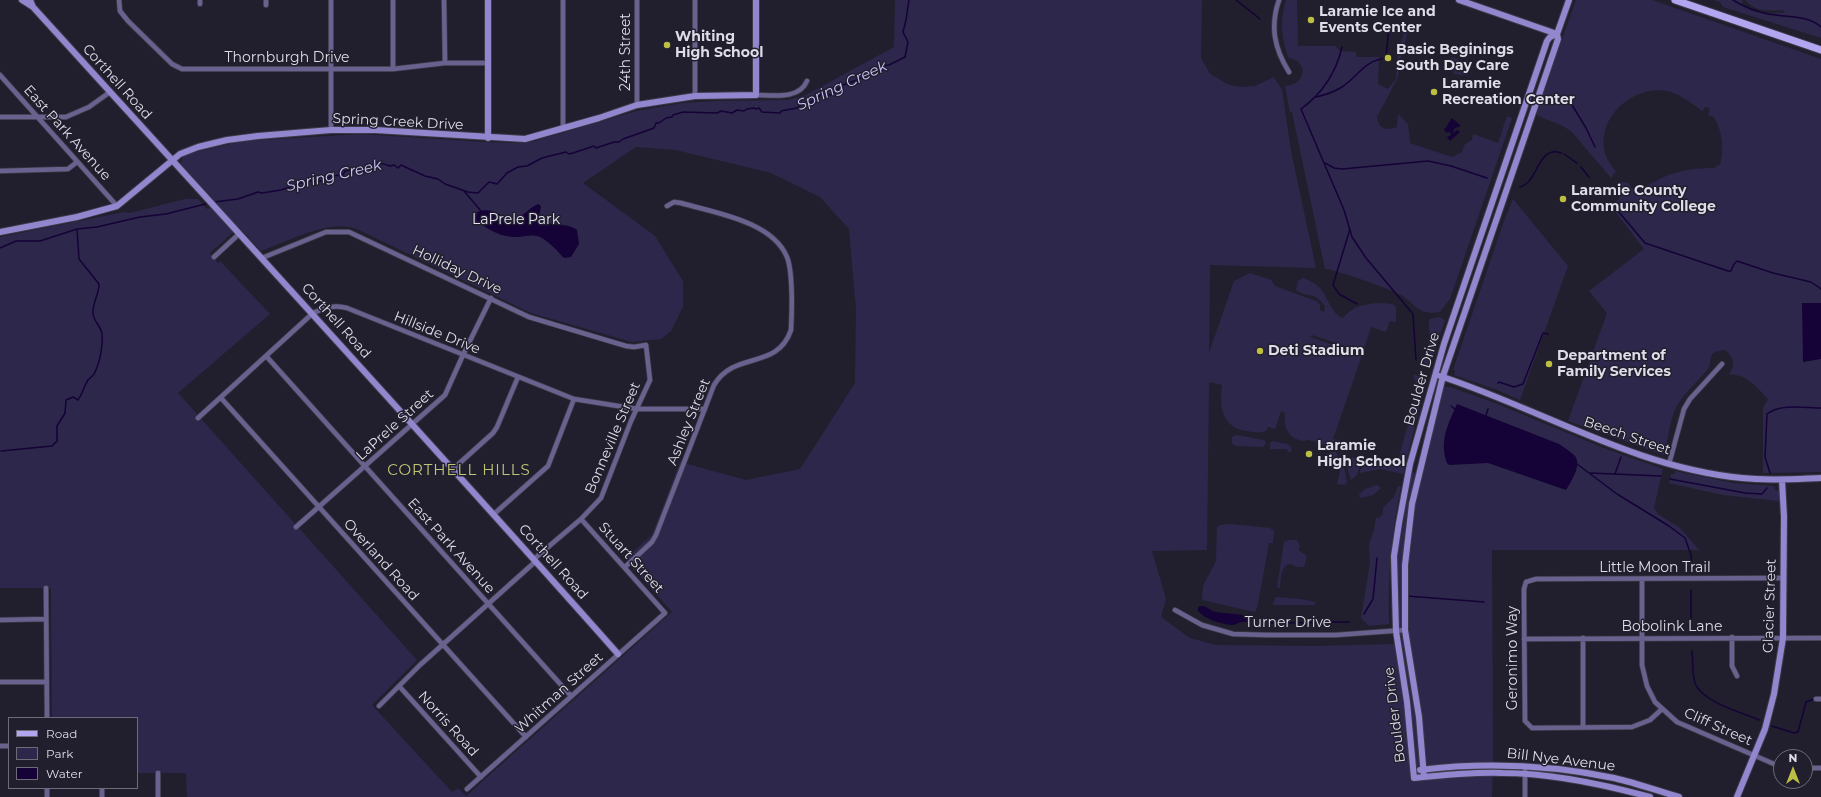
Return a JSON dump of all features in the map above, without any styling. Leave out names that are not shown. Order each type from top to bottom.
[{"type":"main road","points":[[1675,0],[1821,50]]},
{"type":"street","name":"Corthell Road","points":[[22,0],[33,6]]},
{"type":"street","name":"Corthell Road","points":[[30,0],[33,6],[110,92],[413,423],[618,654]]},
{"type":"street","name":"Thornburgh Drive","points":[[119,0],[122,15],[176,67],[190,69],[393,69],[444,63],[488,63]]},
{"type":"street","points":[[331,0],[331,130]]},
{"type":"street","points":[[393,0],[393,69]]},
{"type":"street","points":[[444,0],[444,63]]},
{"type":"street","points":[[488,0],[488,138]]},
{"type":"street","points":[[563,0],[563,128]]},
{"type":"street","name":"24th Street","points":[[637,0],[637,105]]},
{"type":"street","points":[[695,0],[695,96]]},
{"type":"street","points":[[756,0],[756,95]]},
{"type":"street","points":[[1279,0],[1274,13],[1273,30],[1280,58],[1289,72]]},
{"type":"street","points":[[1459,0],[1557,34]]},
{"type":"street","name":"Boulder Drive","points":[[1424,777],[1419,717],[1405,630],[1404,592],[1407,535],[1412,504],[1443,376],[1558,39],[1557,34],[1569,0]]},
{"type":"street","name":"Boulder Drive","points":[[1413,772],[1407,702],[1396,631],[1394,556],[1410,464],[1444,344],[1547,41],[1550,36],[1557,34]]},
{"type":"street","name":"East Park Avenue","points":[[0,76],[117,206]]},
{"type":"street","name":"Spring Creek Drive","points":[[0,232],[82,216],[117,206],[172,160],[188,150],[226,140],[331,130],[375,130],[488,138],[526,139],[599,118],[637,105],[695,96],[795,94],[801,91],[807,81]]},
{"type":"street","points":[[0,118],[66,117],[88,107],[110,92]]},
{"type":"street","points":[[0,171],[68,169],[77,162]]},
{"type":"street","name":"Ashley Street","points":[[625,567],[652,542],[656,535],[718,378],[727,370],[737,365],[777,352],[788,339],[791,330],[792,320],[789,266],[782,246],[762,228],[681,203],[674,202],[667,206]]},
{"type":"street","name":"Holliday Drive","points":[[262,258],[326,232],[349,232],[529,317],[626,346],[646,345]]},
{"type":"street","points":[[214,257],[239,234]]},
{"type":"street","name":"LaPrele Street","points":[[296,527],[445,395],[491,298]]},
{"type":"street","name":"Hillside Drive","points":[[198,418],[313,314],[326,307],[341,306],[574,399],[637,409],[705,410]]},
{"type":"street","name":"Bonneville Street","points":[[378,706],[442,645],[581,519],[600,498],[650,380],[646,345]]},
{"type":"street","name":"East Park Avenue","points":[[267,357],[570,696]]},
{"type":"street","points":[[1669,464],[1684,409],[1690,398],[1722,364]]},
{"type":"street","name":"Beech Street","points":[[1435,374],[1591,437],[1669,464],[1742,478],[1782,480],[1821,478]]},
{"type":"street","points":[[453,468],[497,427],[518,377]]},
{"type":"street","name":"Overland Road","points":[[221,398],[526,738]]},
{"type":"street","points":[[494,514],[548,466],[574,399]]},
{"type":"street","name":"Glacier Street","points":[[1737,797],[1764,730],[1774,694],[1783,638],[1784,578],[1782,480]]},
{"type":"street","name":"Stuart Street","points":[[581,519],[665,613]]},
{"type":"street","name":"Little Moon Trail","points":[[1526,582],[1536,579],[1784,578]]},
{"type":"street","name":"Cliff Street","points":[[1642,579],[1642,664],[1647,686],[1656,702],[1677,722],[1773,763]]},
{"type":"street","name":"Geronimo Way","points":[[1526,582],[1524,589],[1525,721],[1529,727],[1536,728],[1583,727]]},
{"type":"street","points":[[46,588],[47,717]]},
{"type":"street","name":"Turner Drive","points":[[1175,610],[1202,625],[1232,634],[1336,635],[1405,630]]},
{"type":"street","name":"Whitman Street","points":[[467,789],[665,613]]},
{"type":"street","points":[[0,620],[46,620]]},
{"type":"street","points":[[1732,637],[1732,666],[1737,676]]},
{"type":"street","name":"Bobolink Lane","points":[[1524,639],[1732,637],[1821,638]]},
{"type":"street","points":[[1583,638],[1583,727],[1632,727],[1650,720],[1662,709]]},
{"type":"street","points":[[0,682],[47,682]]},
{"type":"street","name":"Norris Road","points":[[399,686],[481,777]]},
{"type":"street","name":"Bill Nye Avenue","points":[[1649,797],[1587,782],[1525,774],[1502,773],[1414,778],[1413,772],[1495,765],[1525,766],[1574,771],[1616,778],[1679,797]]},
{"type":"street","points":[[1525,766],[1526,797]]},
{"type":"street","points":[[158,773],[158,797]]},
{"type":"street","points":[[1649,797],[1650,789]]},
{"type":"green space","name":"LaPrele Park","points":[[895,0],[1202,0],[1201,58],[1210,74],[1229,85],[1241,87],[1255,86],[1274,77],[1282,90],[1291,151],[1316,268],[1210,265],[1209,353],[1234,281],[1250,273],[1271,280],[1275,286],[1318,302],[1320,305],[1320,310],[1324,312],[1325,306],[1320,301],[1313,296],[1300,293],[1296,290],[1298,281],[1303,278],[1310,281],[1320,288],[1335,313],[1343,318],[1353,309],[1367,304],[1382,303],[1395,305],[1396,322],[1390,321],[1386,332],[1371,327],[1363,352],[1312,335],[1310,337],[1362,355],[1333,439],[1339,440],[1335,447],[1316,443],[1315,441],[1299,440],[1291,436],[1286,428],[1285,413],[1281,411],[1275,429],[1268,427],[1267,430],[1257,432],[1238,429],[1227,420],[1224,415],[1221,401],[1222,385],[1209,382],[1207,550],[1152,551],[1166,599],[1161,617],[1190,638],[1216,645],[1315,646],[1395,644],[1391,561],[1397,516],[1406,472],[1423,474],[1444,387],[1450,387],[1495,403],[1606,449],[1663,469],[1654,508],[1658,514],[1680,528],[1699,550],[1492,550],[1492,797],[187,797],[186,773],[138,773],[138,717],[52,717],[51,588],[0,588],[0,237],[124,212],[130,213],[185,199],[198,199],[207,209],[219,205],[181,164],[183,156],[244,141],[361,134],[518,143],[534,141],[637,111],[682,103],[788,100],[806,95],[894,47]],"holes":[[[636,147],[676,150],[771,173],[820,197],[849,229],[856,309],[855,383],[800,469],[746,480],[680,462],[652,535],[625,559],[672,612],[466,796],[458,788],[452,792],[372,705],[417,660],[178,393],[270,314],[220,261],[218,263],[210,253],[239,227],[261,251],[323,228],[336,226],[348,227],[359,230],[531,313],[632,342],[661,339],[671,331],[683,307],[683,281],[655,236],[583,183]]]},
{"type":"green space","points":[[1286,0],[1297,0],[1298,46],[1335,46],[1340,51],[1356,52],[1356,57],[1379,57],[1378,84],[1388,89],[1396,79],[1398,51],[1405,30],[1408,31],[1400,61],[1398,77],[1377,117],[1381,126],[1390,129],[1397,127],[1398,114],[1408,124],[1410,143],[1452,157],[1462,152],[1465,144],[1472,140],[1473,134],[1498,143],[1507,116],[1512,118],[1450,299],[1440,312],[1426,312],[1417,308],[1394,291],[1325,269],[1292,112],[1290,112],[1285,86],[1295,84],[1303,73],[1301,65],[1297,61],[1288,57],[1284,43],[1282,22]]},
{"type":"green space","points":[[1576,0],[1652,0],[1821,59],[1821,472],[1763,473],[1763,408],[1768,399],[1751,382],[1736,375],[1729,374],[1733,367],[1733,361],[1725,350],[1719,351],[1712,355],[1707,370],[1678,404],[1671,422],[1664,455],[1568,421],[1607,313],[1589,291],[1644,249],[1611,206],[1619,199],[1619,185],[1622,182],[1628,183],[1636,194],[1663,177],[1693,169],[1715,168],[1716,166],[1720,165],[1722,153],[1721,133],[1713,116],[1708,116],[1710,108],[1705,107],[1702,111],[1672,92],[1654,91],[1629,99],[1618,108],[1611,118],[1605,130],[1604,143],[1606,156],[1616,172],[1613,174],[1612,179],[1571,131],[1561,125],[1538,116],[1536,112]]},
{"type":"green space","points":[[1713,0],[1742,0],[1742,4],[1752,11],[1783,17],[1772,13],[1785,13],[1783,10],[1758,9],[1753,7],[1745,0],[1821,0],[1821,38],[1723,7],[1720,2]]},
{"type":"green space","points":[[1451,57],[1466,63],[1468,75],[1454,74]]},
{"type":"green space","points":[[1513,199],[1568,266],[1520,400],[1495,389],[1454,375],[1455,370],[1453,370],[1504,221]]},
{"type":"green space","points":[[1439,317],[1445,320],[1430,365],[1426,365],[1424,360],[1430,342],[1429,322],[1430,319]]},
{"type":"green space","points":[[1413,374],[1425,378],[1426,381],[1403,474],[1380,469],[1360,473],[1360,470],[1370,461],[1397,464],[1418,389]]},
{"type":"green space","points":[[1237,435],[1264,440],[1266,443],[1263,447],[1236,446],[1232,444],[1232,437]]},
{"type":"green space","points":[[1272,441],[1287,444],[1291,447],[1292,452],[1288,452],[1287,449],[1270,449],[1270,443]]},
{"type":"green space","points":[[1330,452],[1336,452],[1338,456],[1343,458],[1347,482],[1345,485],[1337,484],[1340,472],[1340,461],[1337,458],[1330,458]]},
{"type":"green space","points":[[1350,457],[1366,461],[1360,465],[1357,475],[1351,480],[1347,467],[1347,460]]},
{"type":"green space","points":[[1675,471],[1733,483],[1774,486],[1775,490],[1779,491],[1779,501],[1723,495],[1669,483],[1671,474],[1675,474]]},
{"type":"green space","points":[[1377,485],[1381,488],[1373,495],[1360,498],[1359,495],[1365,489]]},
{"type":"green space","points":[[1398,486],[1401,486],[1391,555],[1389,624],[1369,626],[1361,618],[1370,563],[1369,544],[1376,518],[1379,518],[1383,514],[1383,508],[1394,497]]},
{"type":"green space","points":[[1230,524],[1270,528],[1274,531],[1273,543],[1269,543],[1258,604],[1255,612],[1202,600],[1203,586],[1216,561],[1217,527],[1220,525]]},
{"type":"green space","points":[[1289,540],[1297,540],[1300,546],[1298,550],[1307,556],[1304,567],[1297,567],[1291,564],[1285,567],[1282,573],[1280,588],[1277,587],[1284,542]]},
{"type":"green space","points":[[1275,598],[1315,602],[1315,605],[1273,605]]},
{"type":"water","points":[[1452,118],[1461,126],[1455,128],[1452,133],[1458,130],[1460,132],[1450,141],[1447,137],[1451,135],[1451,133],[1447,133],[1444,130]]},
{"type":"water","points":[[539,204],[541,207],[539,216],[543,220],[552,224],[572,227],[577,230],[579,244],[571,257],[564,258],[550,244],[540,237],[532,235],[513,237],[501,235],[485,227],[476,220],[477,212],[483,210],[489,210],[511,218],[523,215]]},
{"type":"water","points":[[1802,303],[1821,303],[1821,359],[1803,362]]},
{"type":"water","points":[[1457,404],[1559,444],[1570,452],[1577,460],[1577,469],[1566,490],[1488,463],[1449,465],[1445,455],[1444,440]]},
{"type":"water","points":[[1201,606],[1216,612],[1248,617],[1251,621],[1249,623],[1242,622],[1233,625],[1218,622],[1201,614],[1198,611],[1198,607]]},
{"type":"waterway","name":"Spring Creek","points":[[214,202],[238,199],[258,192],[262,193],[281,190],[307,181],[324,181],[331,176],[343,175],[345,171],[356,169],[361,171],[371,165],[378,164],[386,164],[390,166],[394,165],[398,168],[401,165],[425,176],[438,179],[445,184],[468,192],[478,193],[489,182],[497,184],[507,173],[518,167],[527,166],[542,158],[566,152],[569,154],[594,146],[596,148],[614,142],[619,142],[623,139],[654,128],[656,123],[683,112],[717,113],[721,111],[732,113],[737,110],[744,111],[747,109],[759,108],[762,112],[780,113],[781,111],[797,108],[812,102],[815,97],[820,96],[820,94],[831,95],[843,85],[865,77],[865,74],[880,70],[882,66],[889,65],[905,57],[908,42],[903,32],[909,0]]},
{"type":"waterway","points":[[1236,0],[1260,19]]},
{"type":"waterway","points":[[1733,0],[1745,7],[1759,12],[1803,18],[1816,23],[1821,27]]},
{"type":"waterway","points":[[1316,97],[1339,89],[1372,62],[1386,58],[1389,26]]},
{"type":"waterway","points":[[1342,47],[1328,82],[1316,96],[1301,109],[1344,210],[1352,237],[1366,258],[1413,314],[1416,360]]},
{"type":"waterway","points":[[1569,100],[1586,128],[1595,147]]},
{"type":"waterway","points":[[1520,187],[1531,179],[1547,154],[1553,152],[1561,153]]},
{"type":"waterway","points":[[1564,154],[1577,163]]},
{"type":"waterway","points":[[1325,163],[1334,168],[1342,169],[1428,161],[1451,166],[1487,178]]},
{"type":"waterway","points":[[1581,167],[1589,177]]},
{"type":"waterway","points":[[464,191],[481,211]]},
{"type":"waterway","name":"Spring Creek","points":[[0,248],[16,241],[40,241],[77,229],[97,227],[140,217],[166,214],[209,203]]},
{"type":"waterway","points":[[1613,205],[1645,243],[1728,271],[1731,271],[1737,261],[1773,273],[1811,282],[1821,289]]},
{"type":"waterway","points":[[1,451],[52,446],[57,441],[57,426],[65,413],[66,400],[73,397],[78,400],[88,380],[94,375],[98,365],[102,334],[94,317],[93,310],[99,284],[79,259],[77,229]]},
{"type":"waterway","points":[[1350,229],[1333,285],[1339,294],[1357,304]]},
{"type":"waterway","points":[[1498,383],[1499,382],[1514,387],[1523,384],[1543,333],[1548,334]]},
{"type":"waterway","points":[[1451,406],[1455,409]]},
{"type":"waterway","points":[[1770,473],[1765,457],[1767,414],[1779,408],[1786,407],[1821,408]]},
{"type":"waterway","points":[[1486,415],[1488,409]]},
{"type":"waterway","points":[[1615,474],[1621,457]]},
{"type":"waterway","points":[[1577,464],[1617,494],[1669,526],[1685,538],[1691,555],[1692,568]]},
{"type":"waterway","points":[[1590,473],[1661,476]]},
{"type":"waterway","points":[[1670,479],[1745,493],[1762,494],[1767,488]]},
{"type":"waterway","points":[[1364,614],[1373,599],[1377,558]]},
{"type":"waterway","points":[[1691,590],[1691,627]]},
{"type":"waterway","points":[[1407,596],[1484,602]]},
{"type":"waterway","points":[[1271,623],[1349,622]]},
{"type":"waterway","points":[[1692,651],[1694,679],[1699,690],[1705,696],[1723,706],[1759,720]]},
{"type":"waterway","points":[[1772,726],[1794,733],[1798,732],[1806,702],[1814,699]]},
{"type":"place","name":"Laramie Ice and Events Center","points":[[1311,20]]},
{"type":"place","name":"Whiting High School","points":[[667,45]]},
{"type":"place","name":"Basic Beginings South Day Care","points":[[1388,58]]},
{"type":"place","name":"Laramie Recreation Center","points":[[1434,92]]},
{"type":"place","name":"Laramie County Community College","points":[[1563,199]]},
{"type":"place","name":"Deti Stadium","points":[[1260,351]]},
{"type":"place","name":"Department of Family Services","points":[[1549,364]]},
{"type":"place","name":"Laramie High School","points":[[1309,454]]},
{"type":"district","name":"CORTHELL HILLS","points":[[459,471]]}]
